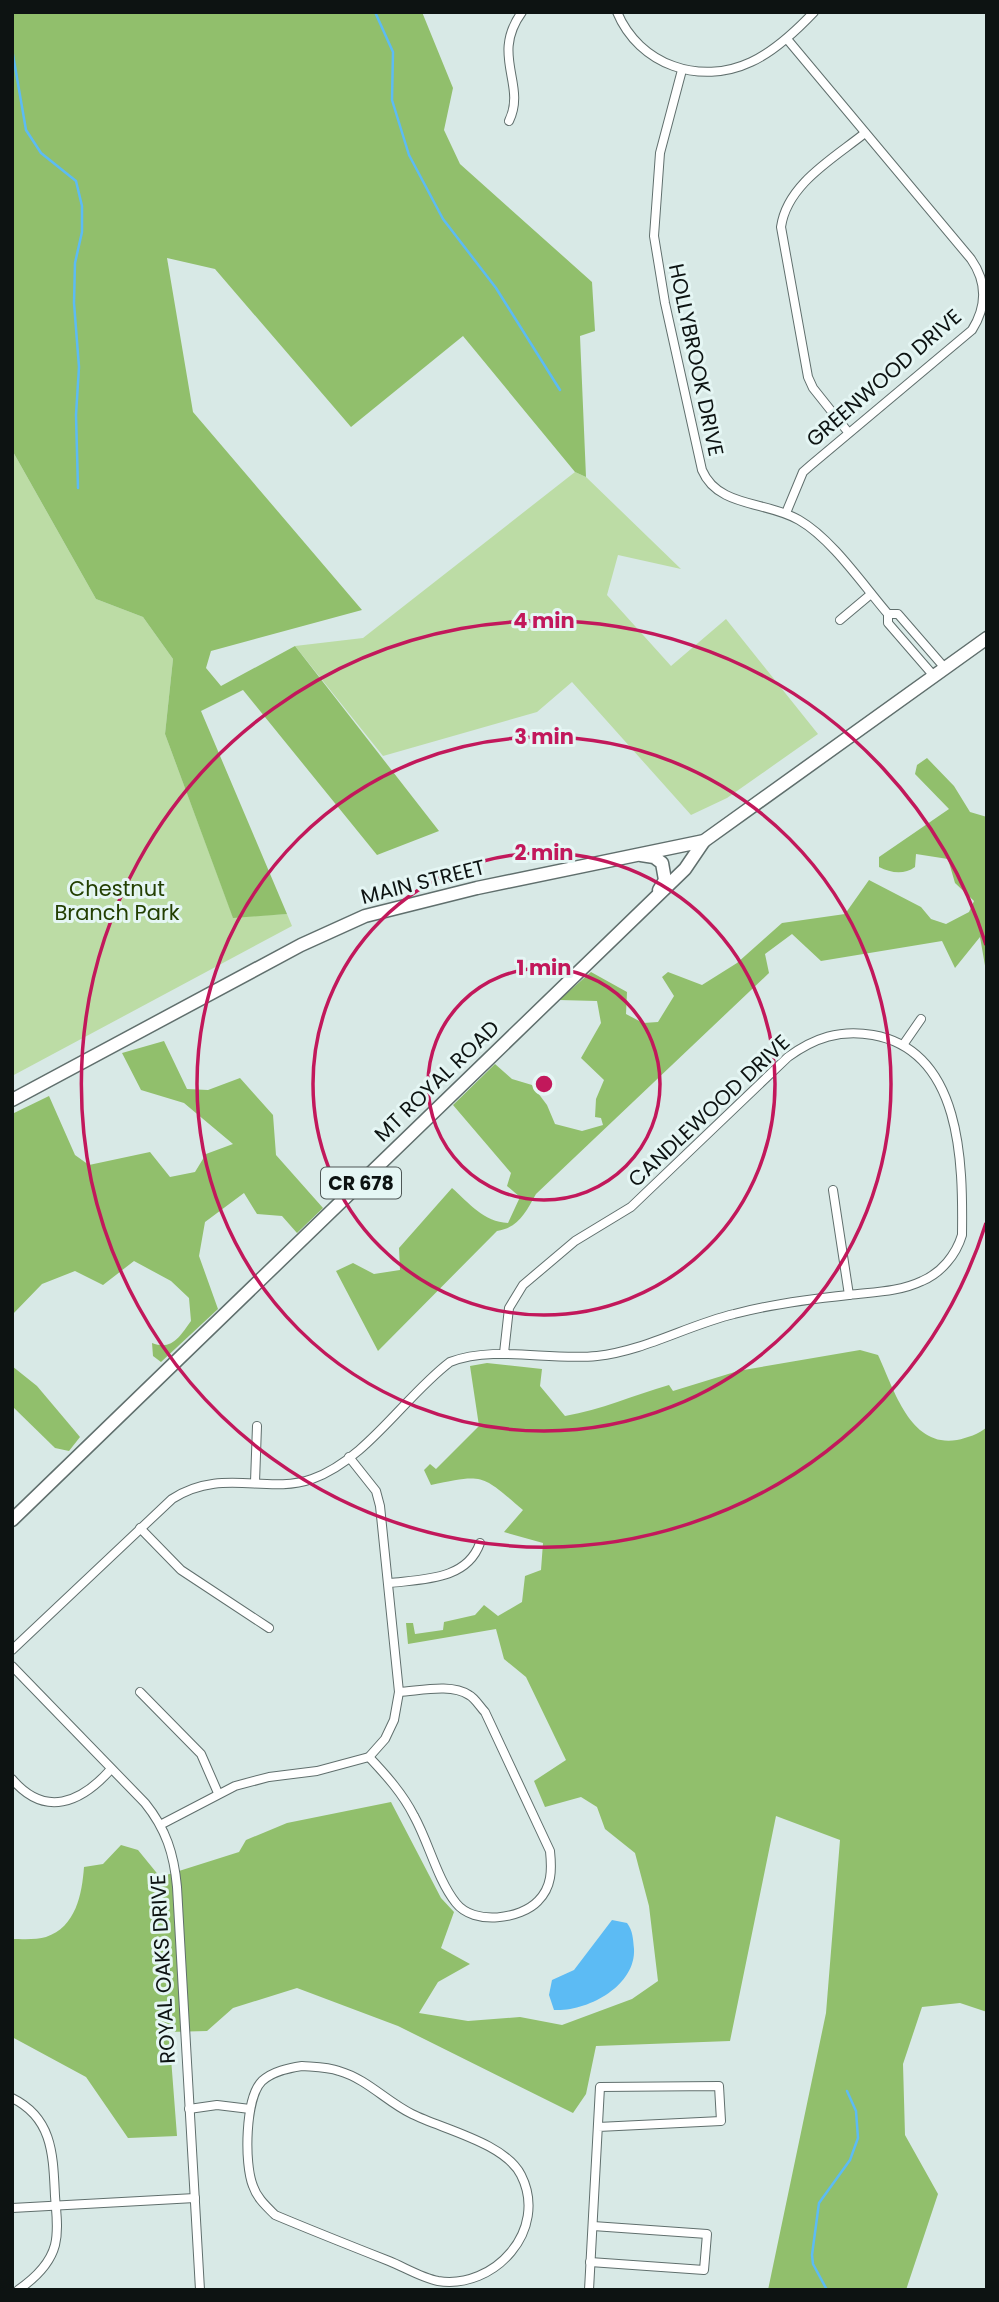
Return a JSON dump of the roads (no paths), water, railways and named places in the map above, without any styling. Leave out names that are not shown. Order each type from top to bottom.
[{"type":"main road","name":"MAIN STREET","points":[[12,1100],[335,928],[388,908],[704,841],[944,667],[987,639]]},
{"type":"main road","name":"MT ROYAL ROAD","points":[[12,1520],[653,900],[689,864],[704,841]]},
{"type":"main road","points":[[616,858],[645,855],[662,863],[665,880],[653,900]]},
{"type":"street","points":[[509,121],[515,103],[507,48],[522,12]]},
{"type":"street","points":[[617,12],[636,43],[656,58],[682,70],[732,70],[754,61],[787,39],[814,12]]},
{"type":"street","name":"GREENWOOD DRIVE","points":[[786,513],[803,472],[969,332],[979,318],[983,299],[982,278],[971,259],[787,39]]},
{"type":"street","name":"HOLLYBROOK DRIVE","points":[[682,70],[660,153],[654,236],[695,449],[706,478],[718,492],[786,513],[813,529],[888,614],[888,623],[933,675]]},
{"type":"street","points":[[848,432],[813,388],[808,377],[781,227],[783,214],[795,191],[865,133]]},
{"type":"street","points":[[840,620],[870,594]]},
{"type":"street","name":"HOLLYBROOK DRIVE","points":[[888,614],[898,614],[944,667]]},
{"type":"street","points":[[903,1045],[921,1020]]},
{"type":"street","name":"CANDLEWOOD DRIVE","points":[[12,1650],[160,1508],[183,1492],[218,1483],[307,1481],[334,1469],[450,1362],[467,1356],[504,1353],[534,1358],[601,1356],[734,1314],[849,1294],[902,1288],[924,1280],[957,1251],[961,1235],[960,1173],[947,1098],[923,1059],[888,1038],[847,1034],[809,1042],[788,1057],[631,1207],[575,1241],[523,1285],[509,1308],[504,1353]]},
{"type":"street","points":[[833,1190],[849,1294]]},
{"type":"street","points":[[255,1482],[257,1426]]},
{"type":"street","points":[[162,1825],[218,1793],[250,1781],[317,1771],[369,1757],[389,1730],[399,1692],[390,1583],[376,1491],[349,1457]]},
{"type":"street","points":[[140,1528],[181,1570],[269,1628]]},
{"type":"street","points":[[390,1583],[457,1571],[477,1553],[480,1543]]},
{"type":"street","name":"ROYAL OAKS DRIVE","points":[[12,1666],[162,1825],[177,1878],[200,2290]]},
{"type":"street","points":[[369,1757],[414,1816],[456,1903],[477,1916],[495,1917],[526,1911],[539,1900],[548,1888],[552,1867],[550,1851],[485,1712],[469,1695],[447,1689],[399,1692]]},
{"type":"street","points":[[140,1692],[201,1754],[218,1793]]},
{"type":"street","points":[[12,1779],[28,1797],[59,1801],[88,1793],[111,1769]]},
{"type":"street","points":[[321,2067],[353,2076],[410,2114],[495,2150],[511,2163],[521,2175],[528,2213],[517,2247],[490,2272],[475,2278],[438,2281],[275,2215],[258,2197],[251,2182],[250,2109],[261,2081],[283,2069],[321,2067]]},
{"type":"street","points":[[589,2290],[600,2087],[719,2086],[721,2121],[598,2127]]},
{"type":"street","points":[[12,2098],[42,2121],[49,2136],[53,2153],[56,2207],[55,2246],[39,2274],[18,2290]]},
{"type":"street","points":[[189,2109],[217,2105],[250,2109]]},
{"type":"street","points":[[12,2208],[195,2198]]},
{"type":"street","points":[[590,2262],[704,2270],[707,2234],[593,2226]]},
{"type":"water","points":[[612,1920],[627,1923],[632,1932],[634,1949],[627,1974],[607,1994],[594,2001],[581,2007],[554,2010],[549,1995],[552,1980],[574,1970]]},
{"type":"waterway","points":[[375,12],[393,52],[392,100],[409,155],[443,219],[496,288],[560,390]]},
{"type":"waterway","points":[[12,49],[26,130],[41,153],[76,181],[82,206],[82,232],[75,263],[74,303],[79,367],[76,415],[78,488]]},
{"type":"waterway","points":[[827,2290],[813,2264],[812,2255],[819,2203],[850,2160],[858,2138],[856,2111],[847,2091]]},
{"type":"park label","name":"Chestnut Branch Park","points":[[117,901]]}]
